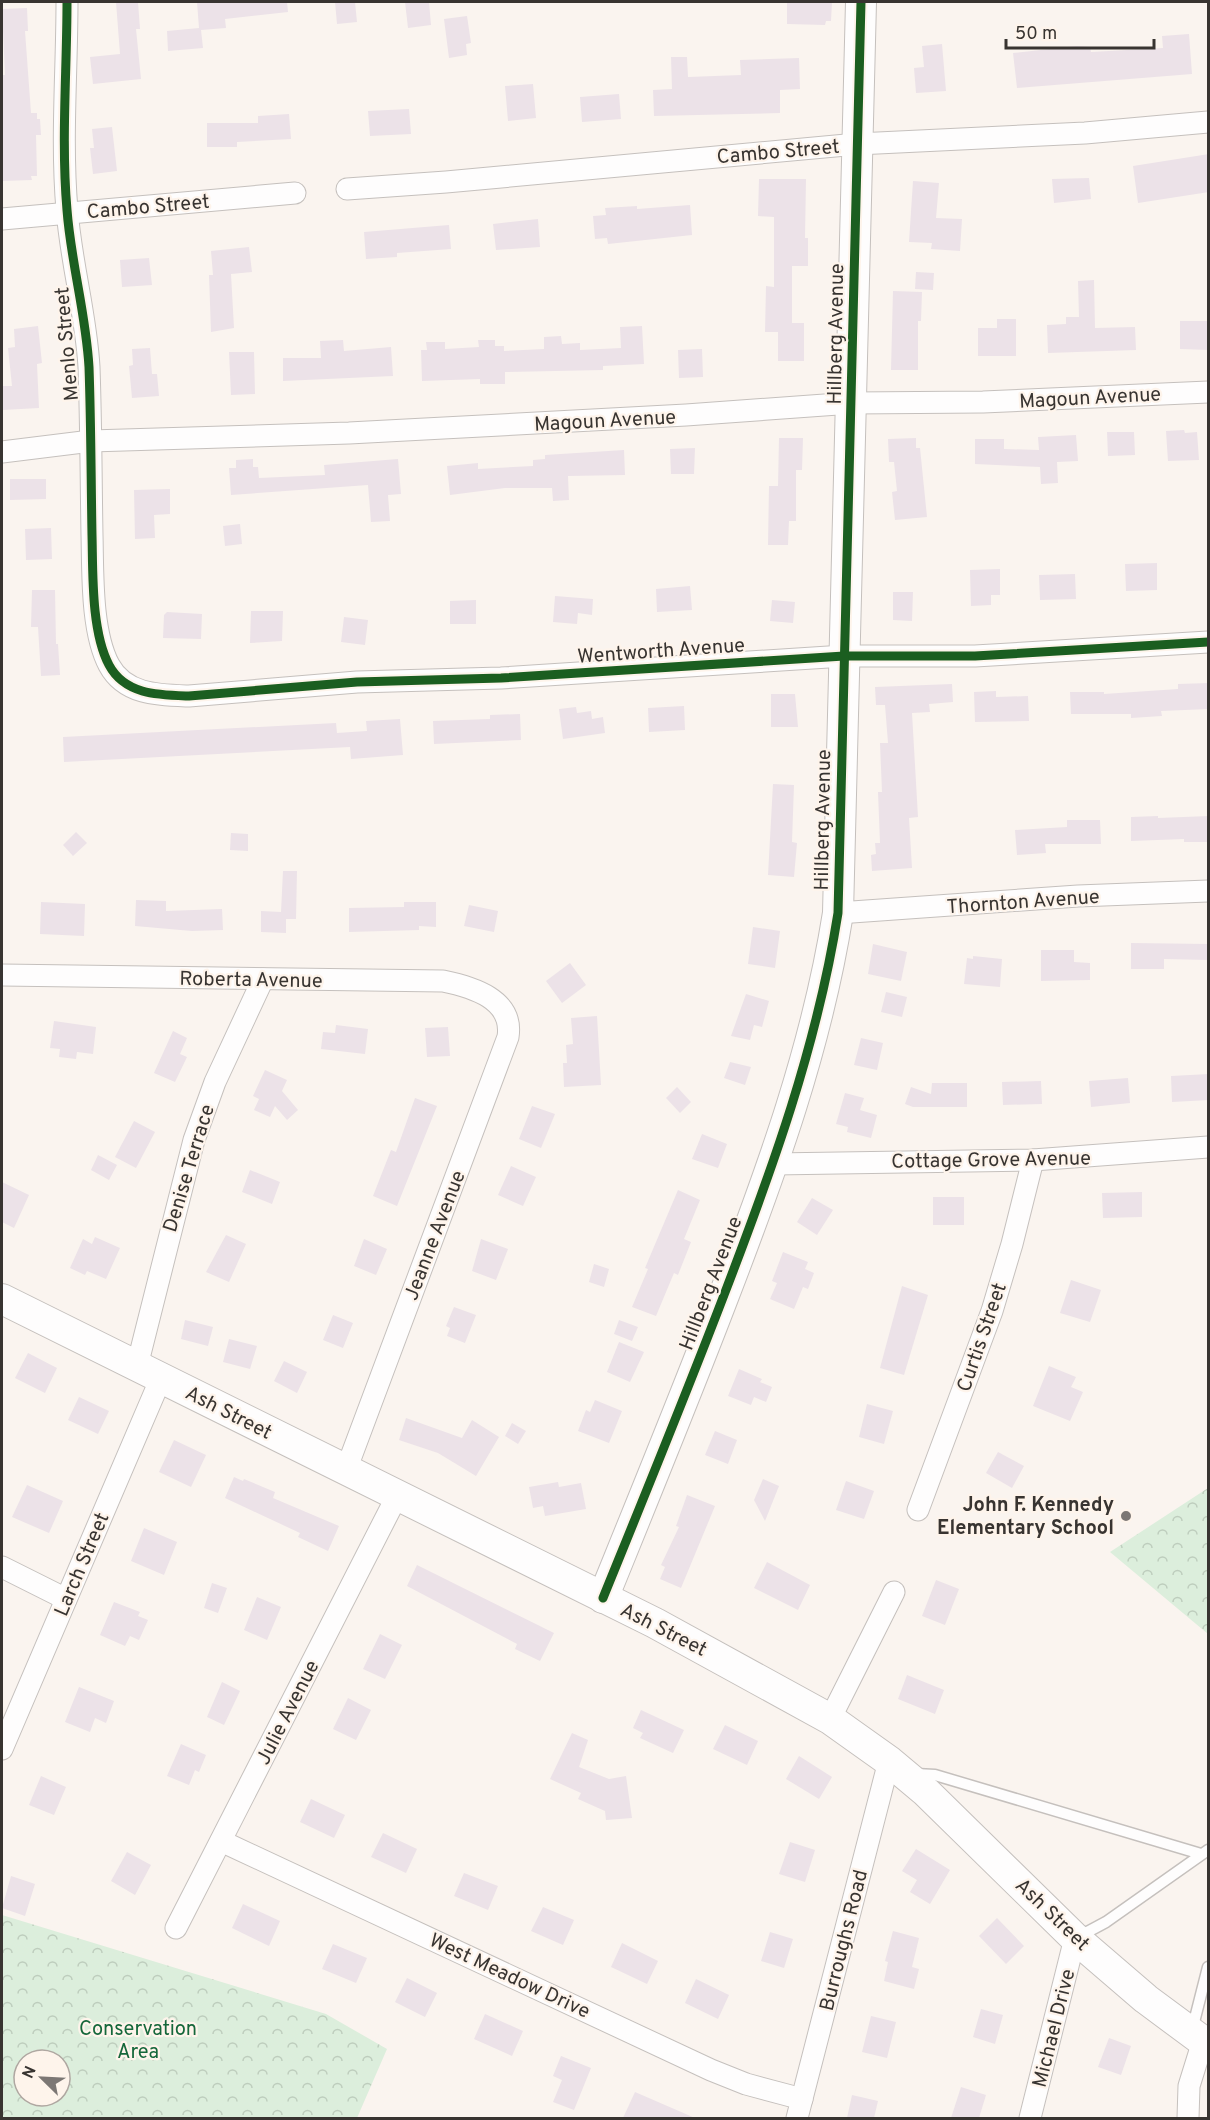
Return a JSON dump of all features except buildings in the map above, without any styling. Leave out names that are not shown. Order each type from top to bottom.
[{"type":"street","name":"Menlo Street","points":[[67,2],[64,167],[67,213],[86,328],[94,595],[104,655],[120,678]]},
{"type":"street","name":"Hillberg Avenue","points":[[603,1598],[667,1445],[774,1164],[817,1021],[838,913],[861,2]]},
{"type":"street","name":"Cambo Street","points":[[347,189],[857,144],[1086,133],[1209,122]]},
{"type":"street","name":"Cambo Street","points":[[2,219],[295,193]]},
{"type":"street","name":"Magoun Avenue","points":[[2,452],[91,441],[349,433],[686,415],[852,403],[983,402],[1209,392]]},
{"type":"street","name":"Wentworth Avenue","points":[[120,678],[144,692],[189,696],[357,682],[501,678],[844,656],[975,656],[1209,642]]},
{"type":"street","name":"Thornton Avenue","points":[[838,913],[1078,896],[1209,891]]},
{"type":"street","name":"Roberta Avenue","points":[[2,975],[443,981],[469,986],[496,1002]]},
{"type":"street","name":"Denise Terrace","points":[[149,1372],[194,1140],[215,1083],[263,979]]},
{"type":"street","name":"Jeanne Avenue","points":[[346,1470],[508,1037],[510,1026],[507,1017],[496,1002]]},
{"type":"street","name":"Cottage Grove Avenue","points":[[774,1164],[1033,1160],[1209,1148]]},
{"type":"street","name":"Curtis Street","points":[[918,1510],[992,1311],[1033,1160]]},
{"type":"street","name":"Ash Street","points":[[2,1299],[736,1665],[830,1719],[897,1767],[964,1827],[1075,1938],[1201,2040]]},
{"type":"street","name":"Larch Street","points":[[2,1749],[66,1599],[149,1372]]},
{"type":"street","name":"Julie Avenue","points":[[176,1928],[397,1496]]},
{"type":"street","points":[[2,1567],[66,1599]]},
{"type":"street","points":[[830,1719],[894,1592]]},
{"type":"street","name":"Burroughs Road","points":[[800,2109],[897,1767]]},
{"type":"street","name":"West Meadow Drive","points":[[221,1841],[711,2070],[800,2109]]},
{"type":"street","name":"Michael Drive","points":[[1030,2118],[1075,1938]]},
{"type":"street","points":[[1188,2118],[1189,2086],[1201,2040]]},
{"type":"lane","points":[[897,1767],[1205,1852]]},
{"type":"lane","points":[[1205,1852],[1209,1863]]},
{"type":"lane","points":[[1075,1938],[1106,1922],[1205,1852]]},
{"type":"lane","points":[[1201,2040],[1209,1967]]},
{"type":"green space","points":[[1208,1488],[1208,1634],[1110,1552]]},
{"type":"green space","name":"Conservation Area","points":[[2,1915],[326,2014],[387,2049],[357,2118],[2,2118]]},
{"type":"cycle path","points":[[67,2],[65,184],[69,230],[89,367],[94,601],[99,636],[109,665],[116,675],[133,688],[155,694],[189,696],[357,682],[501,678],[844,656],[975,656],[1208,642]]},
{"type":"cycle path","points":[[603,1598],[709,1333],[776,1154],[818,1011],[838,913],[861,2]]},
{"type":"place","name":"John F. Kennedy Elementary School","points":[[1126,1516]]}]
